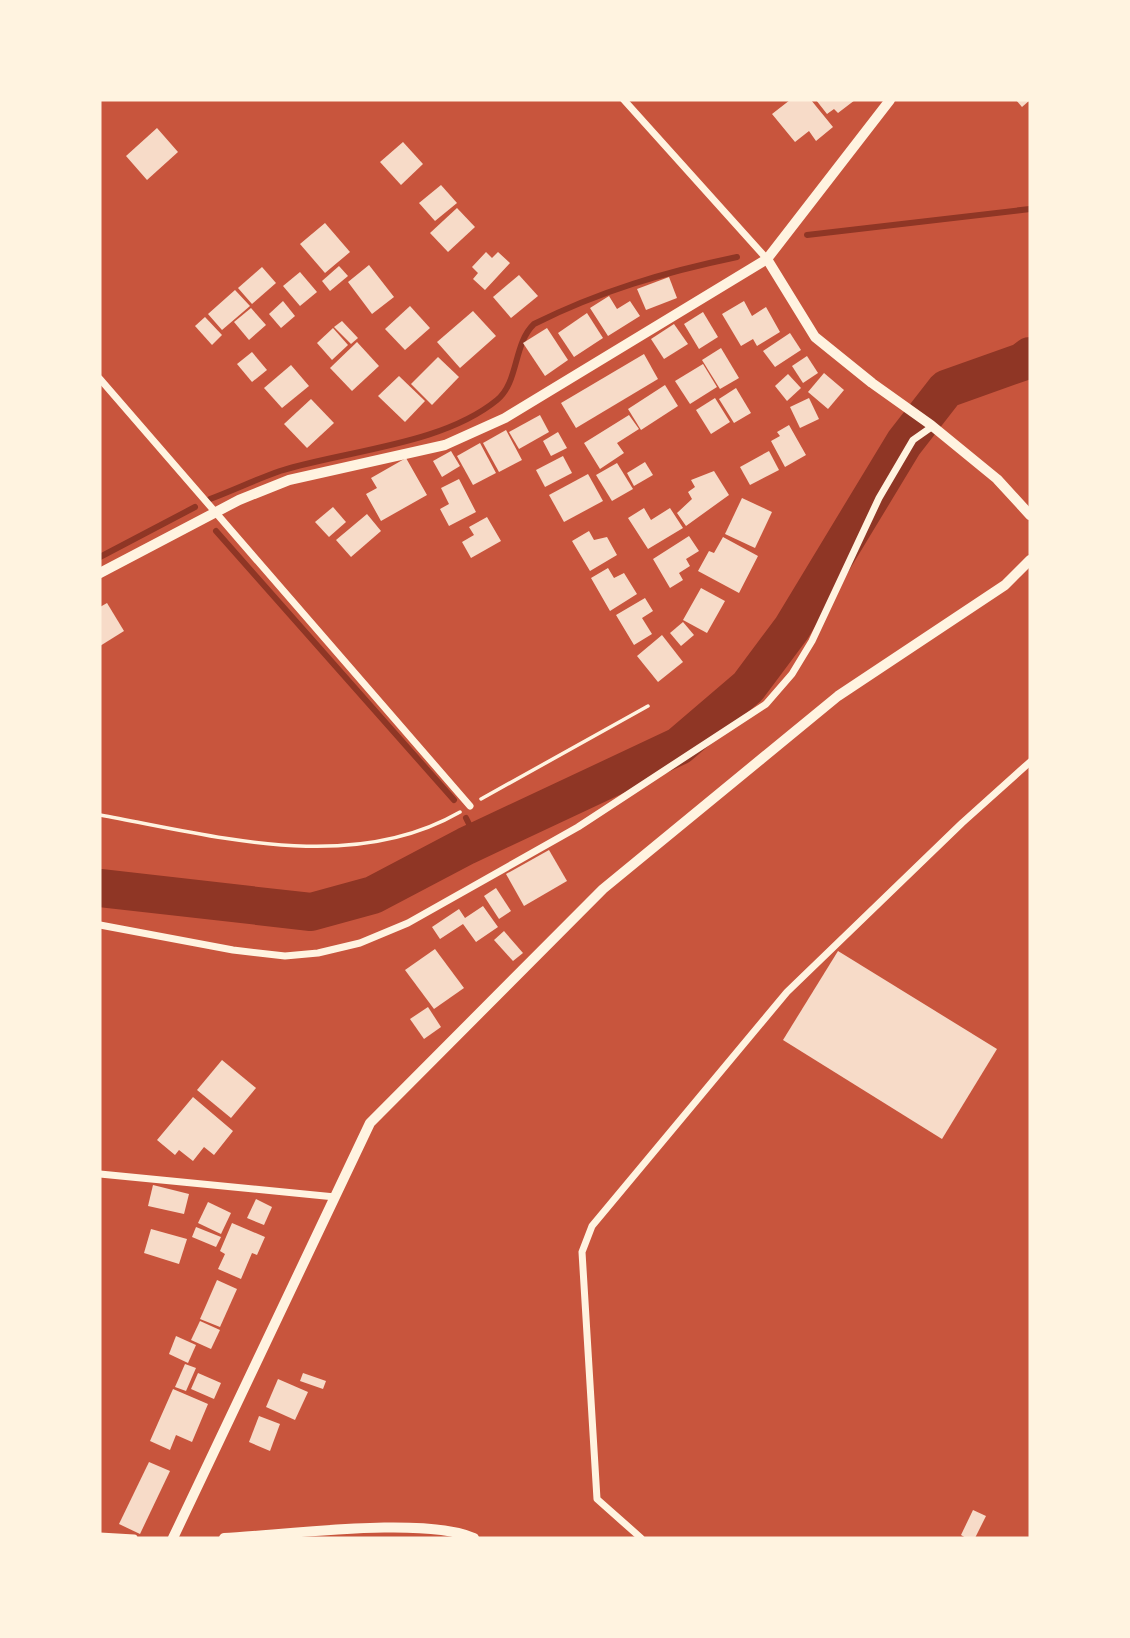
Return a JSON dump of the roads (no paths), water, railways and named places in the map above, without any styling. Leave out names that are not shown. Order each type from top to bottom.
[{"type":"street","points":[[624,100],[767,259],[815,337],[997,479],[1030,515]]},
{"type":"street","points":[[100,573],[211,508],[289,480],[445,445],[493,423],[767,259],[890,100]]},
{"type":"street","points":[[100,379],[470,806]]},
{"type":"street","points":[[100,925],[246,951],[285,956],[318,953],[360,943],[408,923],[578,827],[766,704],[792,674],[812,641],[879,498],[913,440],[932,426]]},
{"type":"street","points":[[173,1538],[370,1123],[603,889],[838,696],[1005,585],[1030,560]]},
{"type":"street","points":[[641,1538],[597,1499],[582,1252],[592,1226],[786,992],[961,823],[1030,762]]},
{"type":"street","points":[[100,1174],[335,1197]]},
{"type":"street","points":[[224,1538],[413,1528],[461,1532],[474,1538]]},
{"type":"street","points":[[100,1536],[134,1538]]},
{"type":"waterway","points":[[807,235],[1030,209]]},
{"type":"waterway","points":[[210,499],[280,471],[393,445],[449,427],[475,415],[504,392],[522,342],[534,324],[633,284],[737,257]]},
{"type":"waterway","points":[[100,888],[311,912],[373,895],[466,846],[679,746],[748,687],[792,628],[904,443],[946,389],[1022,362],[1030,356]]},
{"type":"waterway","points":[[100,557],[195,507]]},
{"type":"waterway","points":[[216,531],[454,800]]},
{"type":"waterway","points":[[466,818],[471,828],[466,846]]}]
